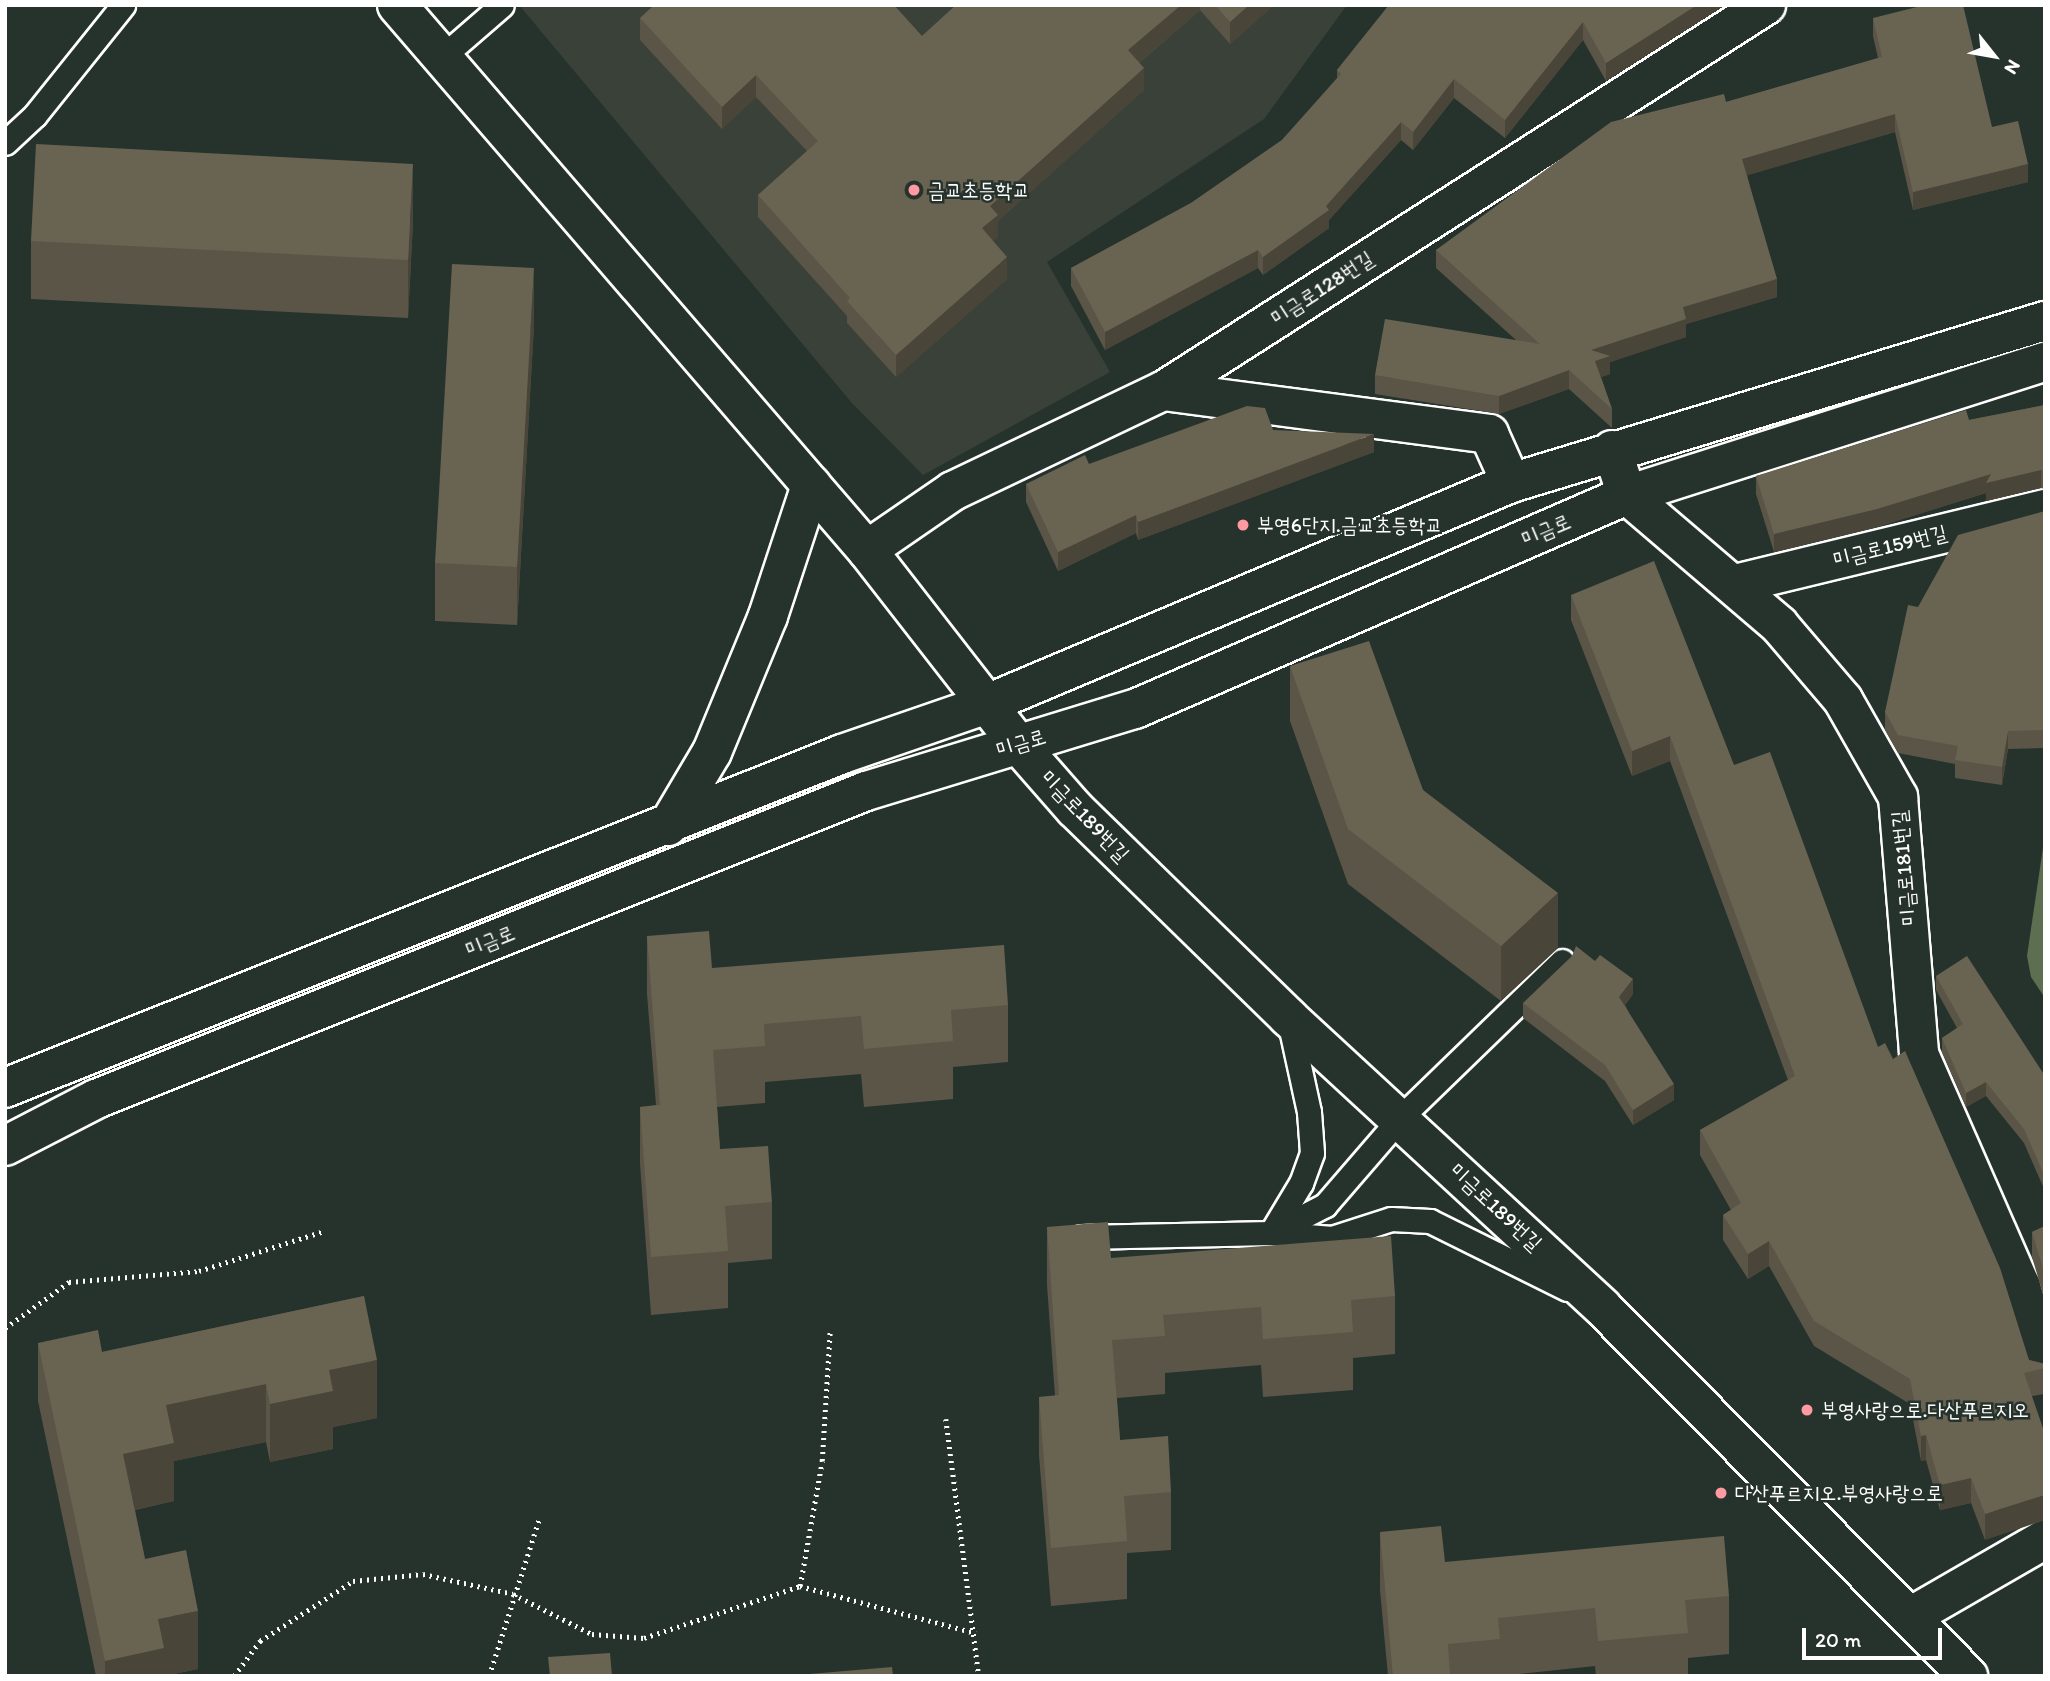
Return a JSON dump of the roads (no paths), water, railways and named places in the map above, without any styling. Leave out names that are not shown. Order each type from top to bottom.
[{"type":"street","name":"미금로189번길","points":[[397,5],[867,550],[1018,744],[1075,809],[1288,1017],[1402,1117],[1602,1307],[1968,1676]]},
{"type":"street","name":"미금로128번길","points":[[867,550],[953,491],[1163,391],[1766,5]]},
{"type":"street","name":"미금로","points":[[5,1088],[668,826],[842,754],[987,704],[1511,483],[1612,450],[2045,321]]},
{"type":"street","name":"미금로","points":[[5,1146],[96,1099],[853,796],[1135,709],[1627,495],[2045,362]]},
{"type":"street","points":[[1163,391],[1489,434],[1511,483]]},
{"type":"street","points":[[1612,450],[1627,495]]},
{"type":"street","points":[[668,826],[712,752],[768,616],[811,485]]},
{"type":"street","name":"미금로181번길","points":[[1627,495],[1735,584],[1779,625],[1843,700],[1898,796],[1919,1054],[2021,1286],[2045,1370]]},
{"type":"street","name":"미금로159번길","points":[[1735,584],[2045,509]]},
{"type":"street","points":[[1910,1616],[2045,1539]]},
{"type":"lane","points":[[5,142],[35,116],[123,5]]},
{"type":"lane","points":[[442,57],[502,5]]},
{"type":"lane","points":[[1271,1233],[1325,1205],[1402,1117],[1562,961]]},
{"type":"lane","points":[[1271,1233],[1301,1183],[1312,1153],[1309,1112],[1288,1017]]},
{"type":"lane","points":[[1062,1238],[1271,1233],[1332,1238],[1391,1219],[1430,1221],[1602,1307]]},
{"type":"place","name":"금교초등학교","points":[[914,190]]},
{"type":"place","name":"부영6단지.금교초등학교","points":[[1243,525]]},
{"type":"place","name":"부영사랑으로.다산푸르지오","points":[[1807,1410]]},
{"type":"place","name":"다산푸르지오.부영사랑으로","points":[[1721,1493]]}]
